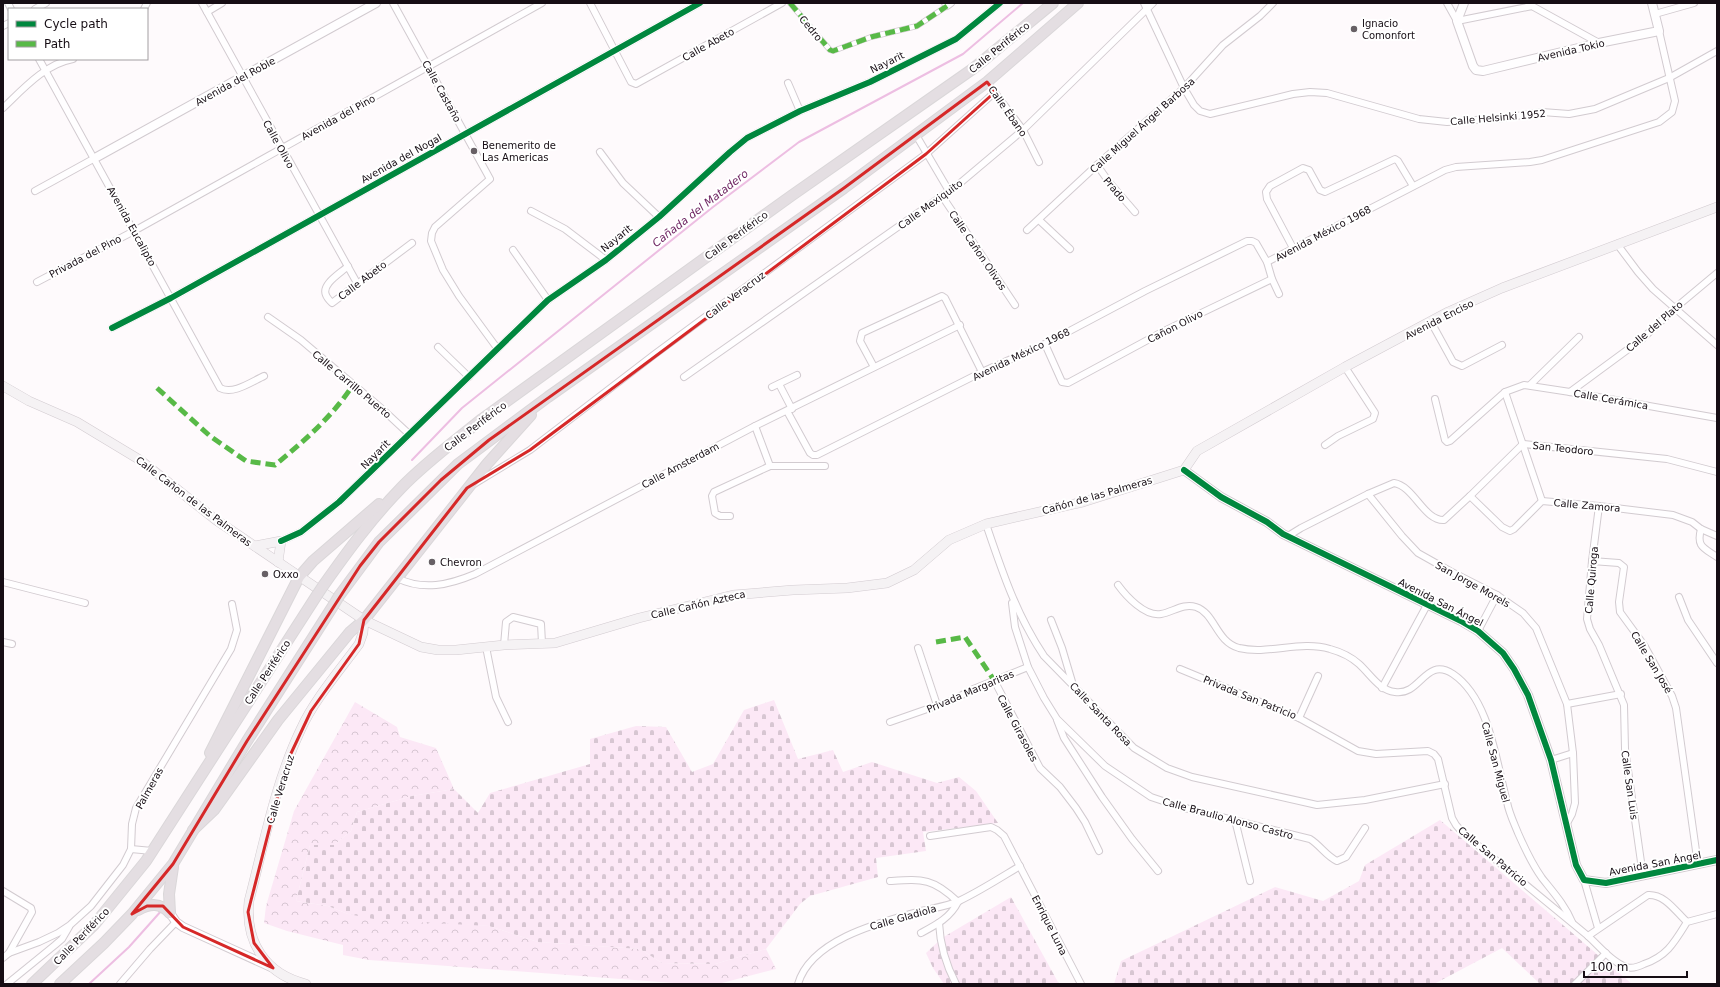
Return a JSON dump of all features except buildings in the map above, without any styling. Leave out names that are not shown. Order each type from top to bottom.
[{"type":"highway","name":"Calle Periférico","points":[[32,984],[94,925],[152,851],[323,586],[366,526],[402,487],[442,451],[482,419],[791,196],[974,68],[1053,3]]},
{"type":"highway","name":"Calle Periférico","points":[[60,984],[104,944],[132,914],[174,864],[247,741],[339,596],[379,542],[441,480],[489,440],[844,188],[987,82],[1078,3]]},
{"type":"highway","points":[[193,830],[214,810],[278,720],[350,632],[364,620],[467,488],[548,397]]},
{"type":"highway","points":[[192,789],[218,734],[299,578],[313,561],[331,544],[402,487]]},
{"type":"highway","points":[[170,913],[170,884],[174,864]]},
{"type":"highway","points":[[132,914],[152,905],[163,906],[170,913]]},
{"type":"main road","name":"Avenida Enciso","points":[[1184,470],[1197,450],[1431,322],[1502,288],[1717,208]]},
{"type":"main road","name":"Calle Cañon de las Palmeras","points":[[3,386],[29,401],[77,422],[140,460],[216,520],[299,578],[364,620],[421,647]]},
{"type":"main road","name":"Cañón de las Palmeras","points":[[986,524],[1083,502],[1184,470]]},
{"type":"main road","name":"Calle Cañón Azteca","points":[[421,647],[438,650],[456,650],[555,642],[574,638],[639,618],[733,595],[793,590],[847,588],[887,583],[914,570],[949,540],[986,524]]},
{"type":"main road","points":[[255,546],[281,541],[278,562]]},
{"type":"main road","name":"Calle Veracruz","points":[[273,968],[254,943],[250,932],[248,912],[273,808],[286,764],[301,728],[359,644],[363,633],[364,620]]},
{"type":"main road","points":[[273,968],[287,977],[306,984]]},
{"type":"street","points":[[37,8],[46,3]]},
{"type":"street","name":"Calle Olivo","points":[[202,3],[357,283]]},
{"type":"street","points":[[207,12],[222,3]]},
{"type":"street","name":"Avenida del Roble","points":[[95,158],[376,3]]},
{"type":"street","name":"Calle Castaño","points":[[393,3],[490,179],[435,227],[432,233],[432,241],[443,270],[459,296],[498,348]]},
{"type":"street","name":"Avenida del Pino","points":[[134,230],[542,3]]},
{"type":"street","points":[[590,3],[616,51]]},
{"type":"street","name":"Avenida del Nogal","points":[[112,328],[171,298],[700,3]]},
{"type":"street","name":"Calle Abeto","points":[[616,51],[634,84],[636,84],[782,3]]},
{"type":"street","name":"Cedro","points":[[790,3],[830,50],[833,51],[871,37],[917,26],[948,4]]},
{"type":"street","name":"Nayarit","points":[[281,541],[301,532],[339,502],[548,300],[606,260],[659,217],[747,138],[800,111],[870,82],[956,39],[1000,3]]},
{"type":"street","name":"Calle Mexiquito","points":[[684,377],[949,191],[1023,130],[1146,6],[1153,3]]},
{"type":"street","name":"Calle Miguel Ángel Barbosa","points":[[1027,230],[1097,165],[1184,88],[1222,45],[1260,16],[1273,3]]},
{"type":"street","points":[[1447,3],[1457,21]]},
{"type":"street","points":[[1457,21],[1464,3]]},
{"type":"street","name":"Avenida México 1968","points":[[779,384],[789,410],[810,453],[817,455],[982,372],[1045,344],[1145,291],[1247,241],[1256,243],[1267,262],[1445,170],[1456,167],[1542,160],[1659,122],[1672,112],[1675,101],[1652,3]]},
{"type":"street","points":[[1655,14],[1694,3]]},
{"type":"street","points":[[1146,6],[1184,88]]},
{"type":"street","points":[[1457,21],[1532,6],[1599,43]]},
{"type":"street","name":"Avenida Tokio","points":[[1457,21],[1473,66],[1476,70],[1483,71],[1599,43],[1659,31]]},
{"type":"street","name":"Calle Helsinki 1952","points":[[1184,88],[1194,105],[1200,111],[1210,114],[1293,94],[1310,92],[1327,93],[1419,119],[1447,122],[1497,119],[1542,112],[1569,114],[1595,109],[1669,78],[1717,51]]},
{"type":"street","name":"Avenida Eucalipto","points":[[40,60],[95,158],[220,388],[226,391],[232,391],[264,376]]},
{"type":"street","points":[[3,108],[29,84],[46,71],[63,61],[68,60]]},
{"type":"street","name":"Calle Ébano","points":[[987,82],[1023,130],[1039,162]]},
{"type":"street","points":[[788,83],[800,111]]},
{"type":"street","name":"Calle Veracruz","points":[[467,488],[530,450],[655,354],[926,154],[995,92]]},
{"type":"street","points":[[916,135],[949,191]]},
{"type":"street","points":[[600,152],[622,183],[659,217]]},
{"type":"street","points":[[35,191],[95,158]]},
{"type":"street","points":[[1293,248],[1268,199],[1266,192],[1270,186],[1303,168],[1309,170],[1320,190],[1325,192],[1395,159],[1398,161],[1413,186]]},
{"type":"street","name":"Prado","points":[[1097,165],[1109,182],[1135,212]]},
{"type":"street","name":"Calle Cañon Olivos","points":[[942,196],[1015,305]]},
{"type":"street","points":[[531,211],[565,229],[606,260]]},
{"type":"street","points":[[1039,220],[1070,249]]},
{"type":"street","name":"Privada del Pino","points":[[37,282],[134,230]]},
{"type":"street","name":"Calle Abeto","points":[[348,266],[328,283],[325,288],[326,295],[332,303],[357,283],[412,244]]},
{"type":"street","points":[[1617,244],[1638,272],[1674,309],[1717,346]]},
{"type":"street","points":[[513,250],[548,300]]},
{"type":"street","points":[[1267,262],[1272,279],[1279,294]]},
{"type":"street","name":"Calle del Plato","points":[[1570,392],[1642,338],[1717,273]]},
{"type":"street","name":"Cañon Olivo","points":[[1045,344],[1062,382],[1065,384],[1166,330],[1272,279]]},
{"type":"street","points":[[874,367],[860,341],[860,336],[862,333],[942,296],[945,298],[960,325],[982,372]]},
{"type":"street","name":"Calle Carrillo Puerto","points":[[268,317],[294,334],[381,408],[409,434]]},
{"type":"street","points":[[1431,322],[1453,362],[1462,366],[1502,345]]},
{"type":"street","name":"Calle Amsterdam","points":[[397,578],[414,585],[432,586],[459,581],[476,574],[755,426],[960,325]]},
{"type":"street","points":[[1530,385],[1579,337]]},
{"type":"street","points":[[438,347],[469,377]]},
{"type":"street","points":[[1325,445],[1338,436],[1373,419],[1375,416],[1375,413],[1345,368]]},
{"type":"street","points":[[772,387],[797,375]]},
{"type":"street","name":"Calle Cerámica","points":[[1505,392],[1518,387],[1530,385],[1717,418]]},
{"type":"street","points":[[1435,399],[1445,440],[1447,442],[1505,392],[1542,501]]},
{"type":"street","points":[[755,426],[770,466]]},
{"type":"street","name":"San Teodoro","points":[[1368,494],[1389,484],[1397,483],[1404,487],[1432,517],[1438,520],[1444,520],[1523,444],[1667,460],[1717,472]]},
{"type":"street","points":[[730,516],[720,516],[715,513],[712,493],[770,466],[825,466]]},
{"type":"street","name":"Avenida San Ángel","points":[[1184,470],[1221,497],[1267,522],[1288,536],[1478,631],[1503,653],[1514,669],[1528,695],[1551,760],[1576,865],[1584,880],[1606,883],[1717,860]]},
{"type":"street","points":[[1288,536],[1368,494]]},
{"type":"street","name":"San Jorge Morels","points":[[1368,494],[1402,536],[1418,553],[1497,595],[1524,613],[1536,628],[1567,704],[1575,803],[1572,814],[1566,826]]},
{"type":"street","name":"Calle Zamora","points":[[1470,496],[1502,527],[1510,531],[1514,530],[1542,501],[1673,515],[1692,522],[1701,529],[1717,536]]},
{"type":"street","name":"Calle Quiroga","points":[[1599,506],[1587,619],[1590,629],[1621,694]]},
{"type":"street","name":"Calle Santa Rosa","points":[[986,524],[1012,598],[1035,643],[1044,656],[1134,748],[1167,768],[1192,777],[1317,805],[1364,800],[1444,784]]},
{"type":"street","points":[[1701,529],[1699,538],[1701,546],[1717,557]]},
{"type":"street","name":"Calle San José","points":[[1592,561],[1619,563],[1624,567],[1619,602],[1620,612],[1644,645],[1672,696],[1676,708],[1698,865]]},
{"type":"street","points":[[3,582],[85,603]]},
{"type":"street","points":[[1118,585],[1125,595],[1133,602],[1152,613],[1160,614],[1180,607],[1188,606],[1203,610],[1227,642],[1238,648],[1255,650],[1322,647],[1345,654],[1358,663],[1382,688],[1427,605]]},
{"type":"street","points":[[1478,631],[1497,595]]},
{"type":"street","points":[[1679,597],[1688,620],[1717,663]]},
{"type":"street","name":"Calle Braulio Alonso Castro","points":[[1012,598],[1014,627],[1028,667],[1057,719],[1105,766],[1151,797],[1310,839],[1317,843],[1330,858],[1337,861],[1346,857],[1365,828]]},
{"type":"street","name":"Palmeras","points":[[3,958],[9,953],[48,938],[70,925],[91,906],[123,865],[131,849],[132,824],[136,808],[231,649],[237,630],[232,604]]},
{"type":"street","points":[[504,645],[506,622],[513,617],[541,624],[542,643]]},
{"type":"street","points":[[1051,620],[1062,648],[1073,685]]},
{"type":"street","points":[[3,642],[12,644]]},
{"type":"street","points":[[486,647],[496,697],[508,722]]},
{"type":"street","points":[[918,648],[937,705]]},
{"type":"street","name":"Privada Margaritas","points":[[890,722],[953,700],[994,680],[1028,667]]},
{"type":"street","name":"Privada San Patricio","points":[[1180,669],[1299,718],[1318,676]]},
{"type":"street","name":"Calle San Miguel","points":[[1382,688],[1394,692],[1404,693],[1413,689],[1425,675],[1433,670],[1442,669],[1454,675],[1472,693],[1489,729],[1507,804],[1518,833],[1529,857],[1567,910],[1572,922]]},
{"type":"street","name":"Calle Girasoles","points":[[994,680],[1040,768],[1060,787],[1076,808],[1085,822],[1099,852]]},
{"type":"street","points":[[1567,704],[1621,694]]},
{"type":"street","name":"Calle San Luis","points":[[1621,694],[1625,716],[1625,749],[1643,876]]},
{"type":"street","name":"Calle San Patricio","points":[[1299,718],[1358,751],[1368,754],[1428,751],[1434,754],[1438,759],[1452,818],[1456,826],[1572,922],[1606,953],[1624,966],[1630,968],[1648,963],[1665,954],[1674,944],[1687,922]]},
{"type":"street","points":[[1057,719],[1064,738],[1102,797],[1132,839],[1158,871]]},
{"type":"street","points":[[1551,760],[1572,753]]},
{"type":"street","points":[[1235,820],[1250,881]]},
{"type":"street","name":"Enrique Luna","points":[[930,836],[991,827],[1004,836],[1081,984]]},
{"type":"street","points":[[131,849],[152,851]]},
{"type":"street","name":"Calle Gladiola","points":[[798,984],[808,965],[817,955],[830,946],[865,928],[884,921],[958,902],[1020,866]]},
{"type":"street","points":[[1584,880],[1598,928]]},
{"type":"street","points":[[890,882],[916,881],[936,884],[945,889],[958,902],[951,913],[939,923],[921,933]]},
{"type":"street","name":"Palmeras","points":[[3,891],[31,908],[32,912],[9,953]]},
{"type":"street","points":[[1588,936],[1648,895],[1661,897],[1687,922],[1717,914]]},
{"type":"street","points":[[170,913],[176,922],[273,968]]},
{"type":"street","points":[[120,984],[176,922]]},
{"type":"street","points":[[939,923],[939,934],[944,954],[949,971],[956,984]]},
{"type":"street","points":[[7,984],[58,942],[70,925]]},
{"type":"street","points":[[1575,984],[1606,953]]},
{"type":"highlighted area","points":[[987,82],[995,92],[926,154],[530,450],[467,488],[364,620],[359,644],[311,711],[286,764],[248,912],[254,943],[273,968],[183,927],[163,906],[147,906],[132,914],[173,864],[247,741],[360,566],[379,542],[441,480],[489,440],[844,188]]},
{"type":"green space","points":[[774,700],[798,759],[833,750],[843,772],[872,762],[937,783],[959,777],[976,791],[998,823],[923,832],[926,851],[876,858],[878,877],[810,896],[800,904],[766,949],[715,964],[662,963],[640,949],[538,942],[489,926],[379,920],[348,914],[328,906],[296,901],[310,845],[334,845],[351,831],[357,812],[412,796],[454,789],[478,813],[490,793],[590,764],[590,739],[636,726],[666,727],[692,772],[713,764],[744,710]]},
{"type":"green space","points":[[355,702],[397,727],[400,737],[436,748],[454,789],[412,796],[357,812],[351,831],[334,845],[310,845],[296,901],[328,906],[348,914],[489,926],[538,942],[640,949],[662,963],[715,964],[766,949],[776,969],[718,984],[687,984],[369,960],[343,955],[343,945],[287,931],[264,923],[266,906],[294,811]]},
{"type":"green space","points":[[1440,820],[1632,984],[1540,984],[1502,948],[1434,984],[1114,984],[1121,961],[1275,887],[1323,901],[1359,881],[1365,865]]},
{"type":"green space","points":[[1011,897],[1059,984],[944,984],[933,968],[926,953],[942,938]]},
{"type":"waterway","name":"Cañada del Matadero","points":[[412,460],[462,408],[713,207],[799,142],[963,54],[1023,3]]},
{"type":"waterway","name":"Cañada del Matadero","points":[[89,984],[129,947],[162,910]]},
{"type":"marked path","points":[[790,3],[830,50],[833,51],[871,37],[917,26],[947,6]]},
{"type":"marked path","points":[[157,388],[210,436],[246,461],[275,465],[307,438],[327,418],[353,385]]},
{"type":"marked path","points":[[936,642],[965,637],[994,680]]},
{"type":"cycle path","points":[[112,328],[171,298],[700,3]]},
{"type":"cycle path","points":[[281,541],[301,532],[339,502],[548,300],[606,260],[659,217],[747,138],[800,111],[870,82],[956,39],[1000,3]]},
{"type":"cycle path","points":[[1184,470],[1221,497],[1267,522],[1283,534],[1461,621],[1478,631],[1503,653],[1514,669],[1528,695],[1551,760],[1576,865],[1584,880],[1606,883],[1717,860]]},
{"type":"place","name":"Ignacio Comonfort","points":[[1354,29]]},
{"type":"place","name":"Benemerito de Las Americas","points":[[474,151]]},
{"type":"place","name":"Chevron","points":[[432,562]]},
{"type":"place","name":"Oxxo","points":[[265,574]]}]
